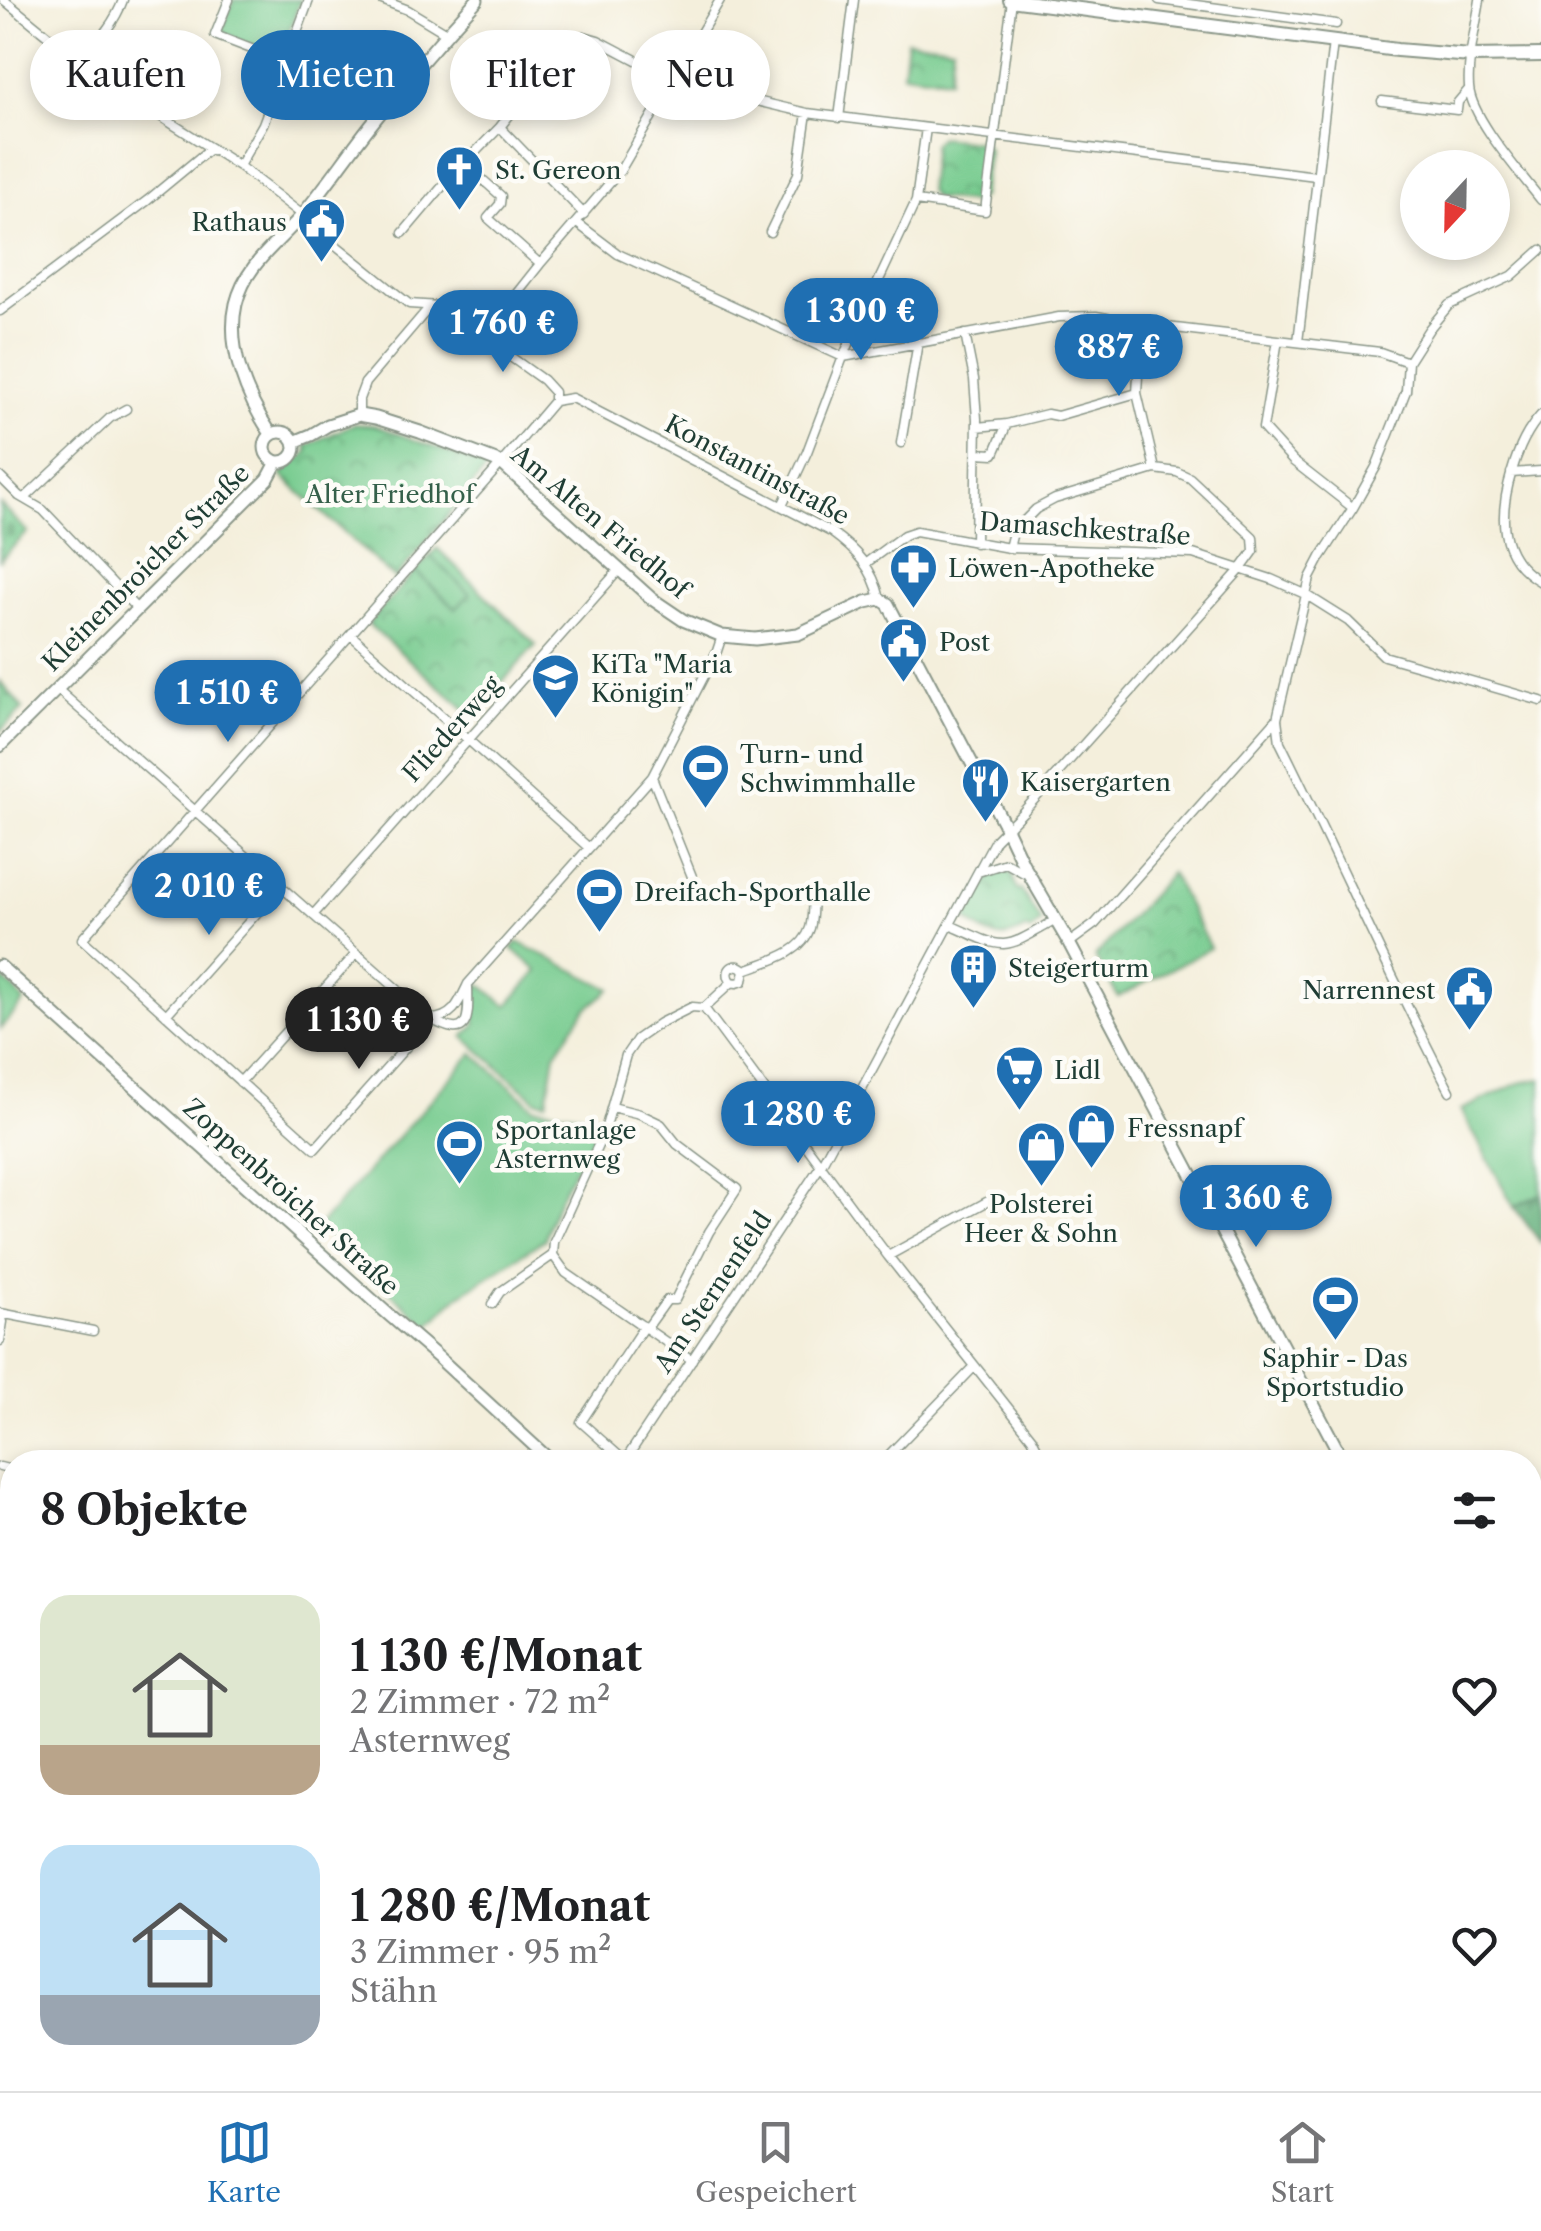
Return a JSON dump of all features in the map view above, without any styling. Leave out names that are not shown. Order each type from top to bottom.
[{"type":"main road","points":[[271,434],[241,376],[233,329],[236,304],[249,271],[308,219],[371,124],[477,0]]},
{"type":"main road","points":[[1011,0],[1380,48],[1471,56],[1541,56]]},
{"type":"main road","points":[[294,442],[359,415]]},
{"type":"main road","name":"Am Alten Friedhof","points":[[359,415],[420,432],[501,463],[669,612],[722,636],[755,639],[798,634],[880,599]]},
{"type":"main road","points":[[278,431],[294,442],[292,456],[286,461],[269,458],[264,450],[265,441],[278,431]]},
{"type":"main road","name":"Kleinenbroicher Straße","points":[[0,746],[268,479],[277,462]]},
{"type":"main road","name":"Konstantinstraße","points":[[880,599],[888,604],[1029,876],[1070,942],[1338,1450]]},
{"type":"main road","name":"Zoppenbroicher Straße","points":[[0,966],[539,1450]]},
{"type":"street","points":[[4,0],[41,30]]},
{"type":"street","points":[[107,30],[123,0]]},
{"type":"street","points":[[229,0],[215,35],[241,45]]},
{"type":"street","points":[[297,30],[309,0]]},
{"type":"street","points":[[382,0],[408,10],[446,33]]},
{"type":"street","points":[[703,30],[720,0]]},
{"type":"street","points":[[839,118],[854,0]]},
{"type":"street","points":[[916,201],[985,211],[1011,0]]},
{"type":"street","points":[[1159,0],[1336,24]]},
{"type":"street","points":[[1480,0],[1469,88],[1484,124],[1541,200]]},
{"type":"street","points":[[403,232],[500,127],[570,38],[598,40],[631,57]]},
{"type":"street","points":[[1298,342],[1333,42]]},
{"type":"street","points":[[1382,101],[1457,110],[1469,88]]},
{"type":"street","points":[[770,104],[839,118],[1316,176]]},
{"type":"street","points":[[770,232],[798,174],[807,113]]},
{"type":"street","points":[[165,120],[239,166],[409,304],[439,306],[548,384],[554,401],[82,939],[315,1149],[431,1019],[450,1014],[468,984],[652,777],[722,636]]},
{"type":"street","points":[[239,166],[265,120]]},
{"type":"street","points":[[482,337],[620,170],[650,120]]},
{"type":"street","points":[[500,127],[584,214]]},
{"type":"street","points":[[782,506],[807,452],[842,357],[916,201],[926,128]]},
{"type":"street","points":[[0,311],[211,148]]},
{"type":"street","points":[[464,163],[501,196],[500,204],[488,218],[540,264]]},
{"type":"street","points":[[577,223],[618,254],[842,357],[1059,316],[1096,316],[1380,352],[1408,362]]},
{"type":"street","points":[[1450,1091],[1401,998],[1280,742],[1277,718],[1306,594],[1321,557],[1376,467],[1406,391],[1408,362],[1450,306],[1512,276],[1541,250]]},
{"type":"street","points":[[359,415],[359,399],[366,383],[434,306]]},
{"type":"street","points":[[1142,324],[1137,394],[1155,469]]},
{"type":"street","points":[[965,334],[974,379],[977,427],[975,543]]},
{"type":"street","points":[[1278,340],[1264,428],[1293,461],[1353,508]]},
{"type":"street","points":[[901,443],[918,342]]},
{"type":"street","points":[[977,427],[1047,414],[1058,416],[1137,394]]},
{"type":"street","name":"Konstantinstraße","points":[[554,401],[572,398],[831,532],[866,563],[880,599]]},
{"type":"street","points":[[24,499],[110,418],[126,410]]},
{"type":"street","points":[[1541,415],[1526,435],[1503,504],[1508,546],[1519,565],[1541,582]]},
{"type":"street","points":[[977,453],[994,454],[1007,424]]},
{"type":"street","points":[[1009,548],[1014,532],[1036,509],[1055,499],[1155,469],[1190,478],[1254,537],[1254,551],[1241,570]]},
{"type":"street","points":[[1512,472],[1541,471]]},
{"type":"street","points":[[0,477],[43,510],[137,609]]},
{"type":"street","name":"Damaschkestraße","points":[[866,563],[912,532],[1009,548],[1186,554],[1271,579],[1306,594],[1348,621],[1384,656],[1541,701]]},
{"type":"street","name":"Fliederweg","points":[[313,915],[619,570]]},
{"type":"street","name":"Am Sternenfeld","points":[[633,1450],[821,1165],[995,840],[1241,570]]},
{"type":"street","points":[[351,635],[588,848]]},
{"type":"street","points":[[57,689],[431,1019],[456,1030],[462,1028],[468,1017],[468,984]]},
{"type":"street","points":[[1070,942],[1095,924],[1277,718]]},
{"type":"street","points":[[652,777],[693,879]]},
{"type":"street","points":[[978,872],[1006,863],[1029,876]]},
{"type":"street","points":[[166,1014],[280,887]]},
{"type":"street","points":[[745,970],[788,953],[802,942],[811,926],[812,895]]},
{"type":"street","points":[[950,925],[994,945],[1010,946],[1056,920]]},
{"type":"street","points":[[240,1082],[356,954]]},
{"type":"street","points":[[736,965],[745,970],[742,981],[732,982],[728,978],[730,967],[736,965]]},
{"type":"street","points":[[704,1008],[732,982]]},
{"type":"street","points":[[492,1304],[500,1292],[552,1255],[554,1242],[595,1154],[626,1055],[637,1039],[692,1006],[704,1008],[1038,1450]]},
{"type":"street","points":[[612,1107],[661,1124],[677,1144],[737,1188],[708,1232],[674,1300],[667,1300],[646,1327],[581,1422],[612,1450]]},
{"type":"street","points":[[888,1256],[992,1199]]},
{"type":"street","points":[[552,1255],[566,1273],[692,1360]]},
{"type":"street","points":[[0,1341],[0,1313],[93,1331]]},
{"type":"street","points":[[894,1450],[975,1366]]},
{"type":"green space","points":[[233,0],[301,0],[289,30],[241,30],[241,42],[227,36],[222,29]]},
{"type":"green space","points":[[907,40],[953,46],[949,79],[903,73]]},
{"type":"green space","points":[[940,137],[982,142],[988,149],[981,197],[973,203],[934,198],[928,191],[933,143]]},
{"type":"green space","name":"Alter Friedhof","points":[[353,424],[374,425],[488,467],[395,579],[281,475],[309,451],[306,446]]},
{"type":"green space","points":[[0,504],[28,532],[0,560]]},
{"type":"green space","points":[[437,548],[536,645],[472,715],[368,624],[415,571],[456,609],[470,594],[430,556]]},
{"type":"green space","points":[[430,556],[471,593],[456,609],[415,571]]},
{"type":"green space","points":[[0,681],[23,709],[0,732]]},
{"type":"green space","points":[[1003,871],[1011,873],[1018,891],[1021,890],[1041,922],[1030,932],[1026,929],[994,936],[966,920],[991,876]]},
{"type":"green space","points":[[1171,873],[1210,948],[1118,997],[1095,957]]},
{"type":"green space","points":[[518,942],[611,989],[585,1010],[555,1054],[547,1102],[536,1100],[464,1037],[476,1024],[474,994],[480,984],[507,1006],[538,971],[512,948]]},
{"type":"green space","points":[[0,977],[24,1002],[0,1029]]},
{"type":"green space","name":"Sportanlage Asternweg","points":[[473,1053],[534,1107],[599,1117],[557,1203],[545,1239],[457,1297],[428,1326],[318,1227]]},
{"type":"green space","points":[[1541,1079],[1541,1194],[1514,1207],[1461,1110],[1519,1083]]},
{"type":"green space","points":[[1541,1194],[1541,1243],[1514,1207]]},
{"type":"place","name":"St. Gereon","points":[[460,212]]},
{"type":"place","name":"Rathaus","points":[[322,264]]},
{"type":"place","name":"Löwen-Apotheke","points":[[913,610]]},
{"type":"place","name":"Post","points":[[904,684]]},
{"type":"place","name":"KiTa \"Maria Königin\"","points":[[556,720]]},
{"type":"place","name":"Turn- und Schwimmhalle","points":[[705,810]]},
{"type":"place","name":"Kaisergarten","points":[[985,824]]},
{"type":"place","name":"Dreifach-Sporthalle","points":[[599,934]]},
{"type":"place","name":"Steigerturm","points":[[973,1010]]},
{"type":"place","name":"Narrennest","points":[[1470,1032]]},
{"type":"place","name":"Lidl","points":[[1019,1112]]},
{"type":"place","name":"Fressnapf","points":[[1092,1170]]},
{"type":"place","name":"Sportanlage Asternweg","points":[[460,1186]]},
{"type":"place","name":"Polsterei Heer & Sohn","points":[[1041,1188]]},
{"type":"place","name":"Saphir - Das Sportstudio","points":[[1335,1342]]}]
